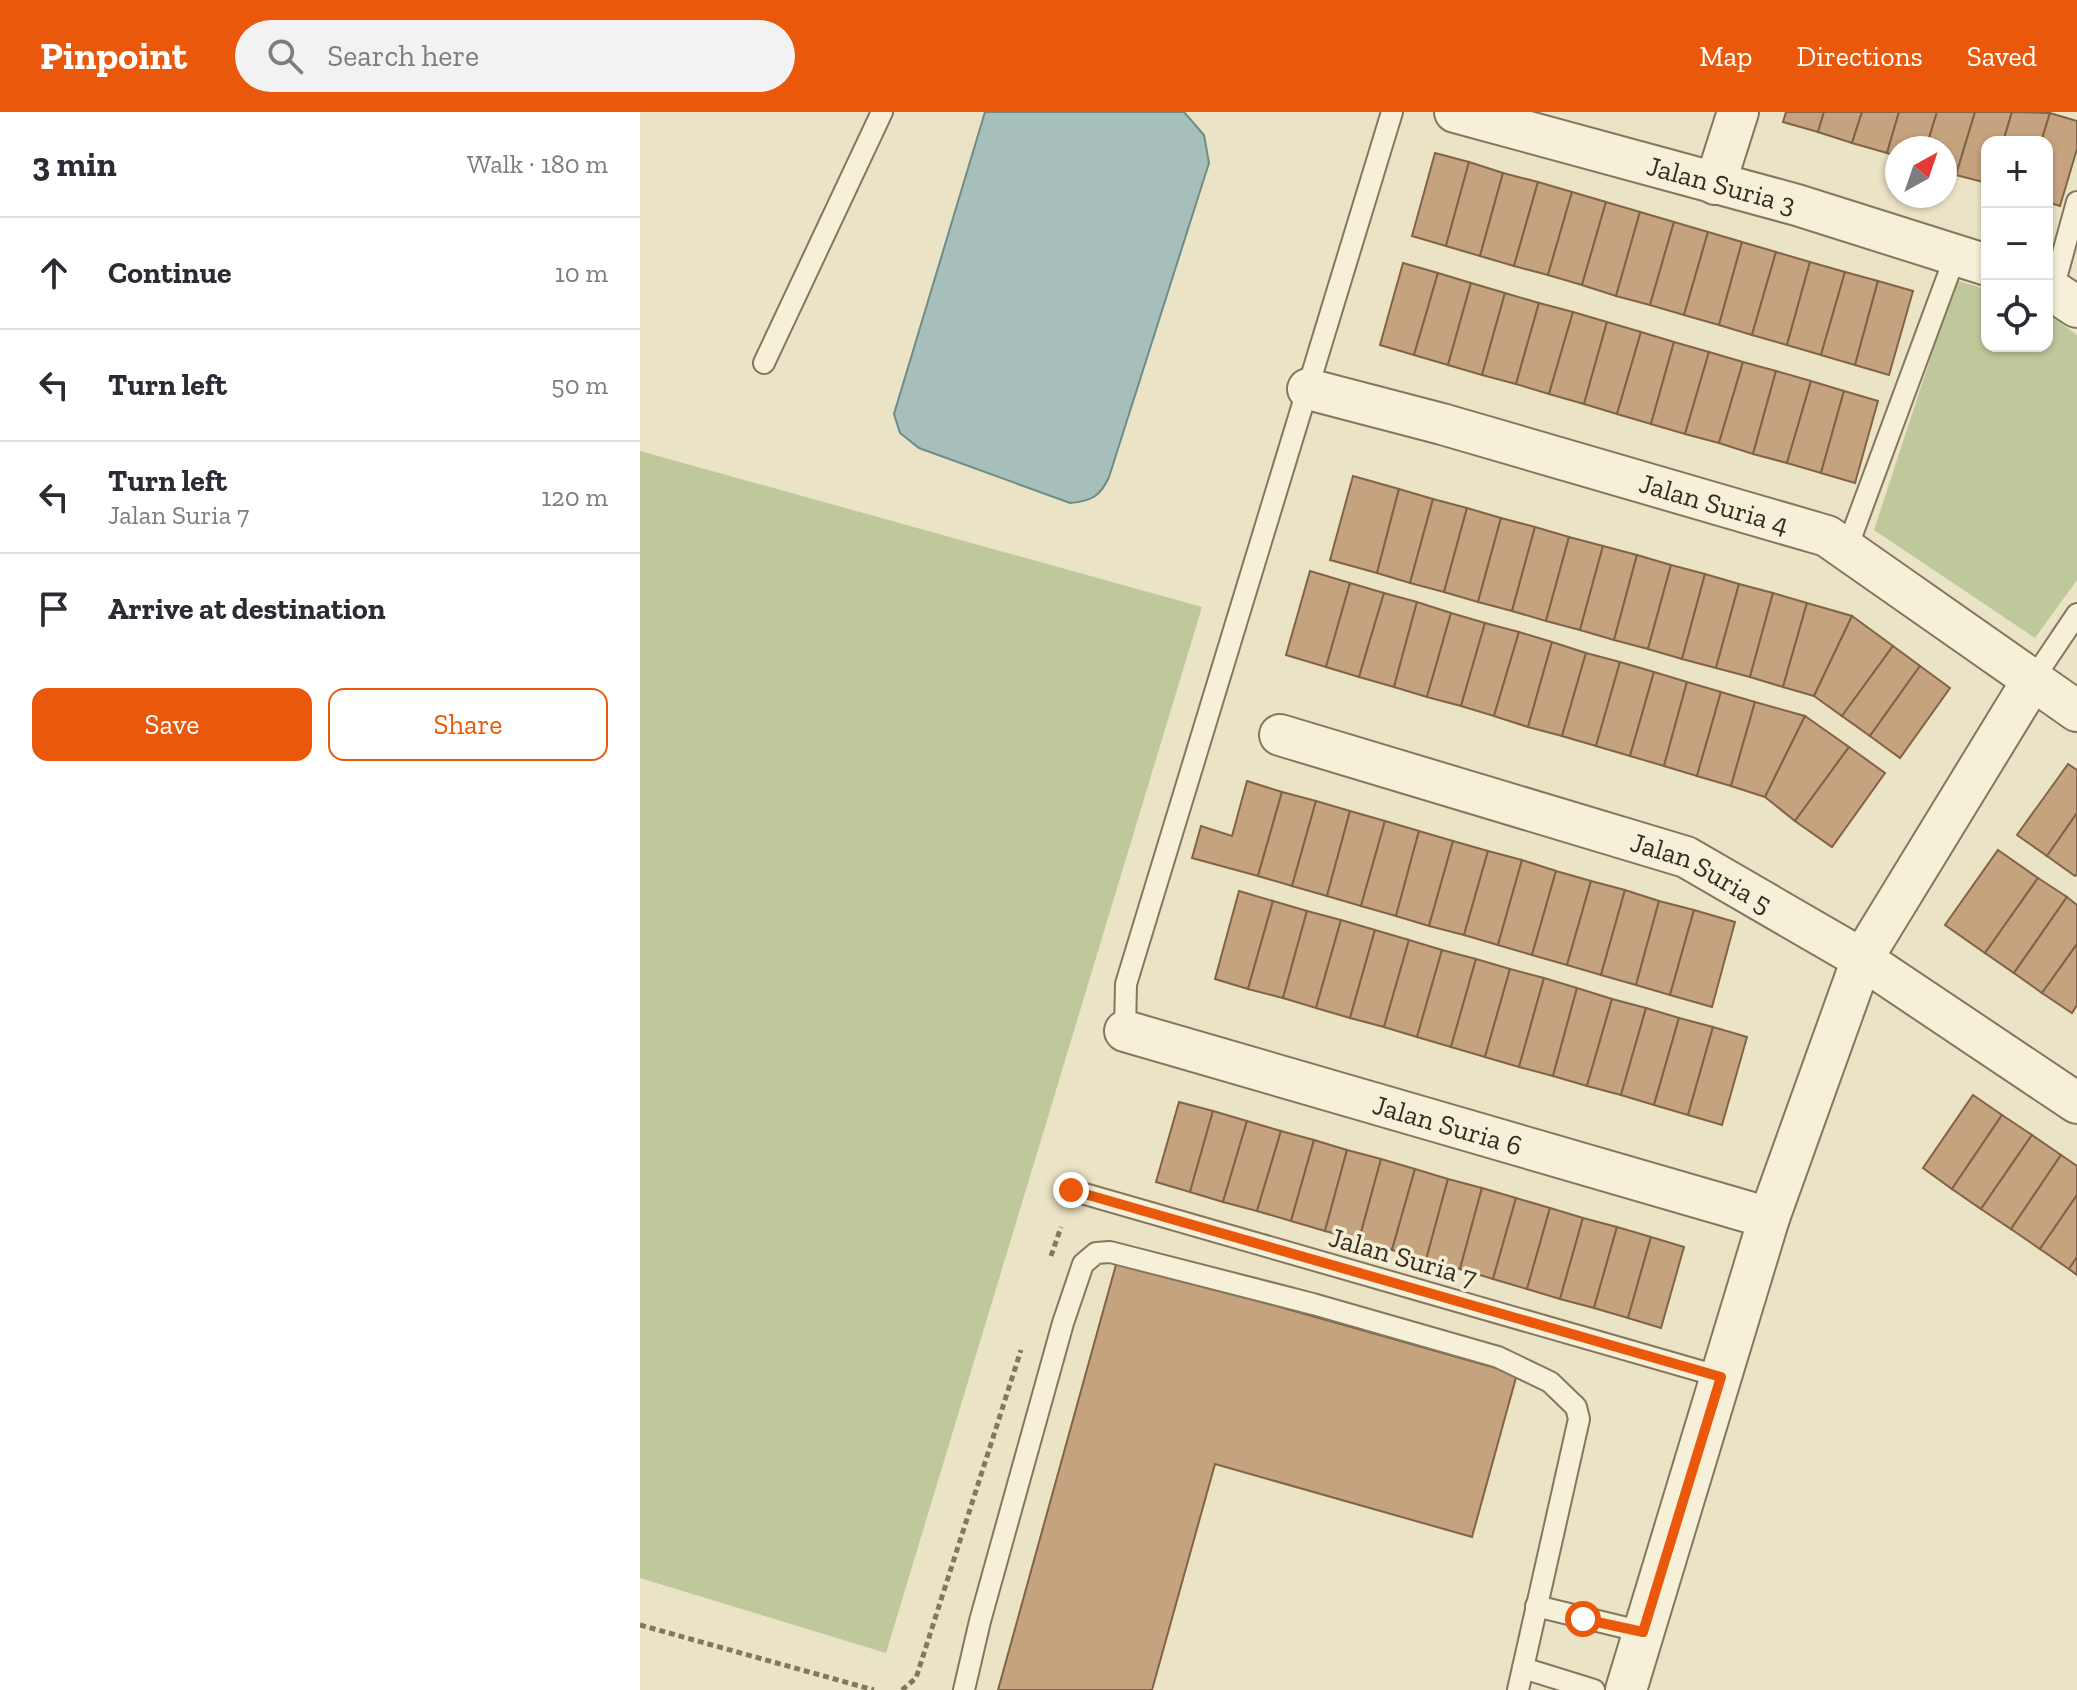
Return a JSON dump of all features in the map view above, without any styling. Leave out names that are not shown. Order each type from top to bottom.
[{"type":"street","name":"Jalan Suria 3","points":[[1455,112],[1797,205],[1972,259]]},
{"type":"street","points":[[1715,184],[1738,112]]},
{"type":"street","name":"Jalan Suria 4","points":[[1308,389],[1442,424],[1827,536],[2077,711]]},
{"type":"street","points":[[1626,1690],[1769,1218],[1862,959],[2032,681]]},
{"type":"street","name":"Jalan Suria 5","points":[[1280,735],[1686,857],[1862,959],[2077,1103]]},
{"type":"street","name":"Jalan Suria 6","points":[[1125,1031],[1769,1218]]},
{"type":"lane","points":[[764,363],[882,112]]},
{"type":"lane","points":[[1125,1031],[1126,984],[1392,112]]},
{"type":"lane","points":[[2059,294],[2077,202]]},
{"type":"lane","points":[[1847,548],[1972,259]]},
{"type":"lane","points":[[2032,681],[2077,614]]},
{"type":"lane","name":"Jalan Suria 7","points":[[1071,1190],[1721,1377]]},
{"type":"lane","points":[[964,1690],[980,1621],[1063,1323],[1083,1264],[1096,1253],[1110,1252],[1313,1304],[1498,1357],[1550,1382],[1576,1407],[1579,1419],[1518,1690]]},
{"type":"lane","points":[[1536,1606],[1643,1632]]},
{"type":"lane","points":[[1523,1668],[1594,1690]]},
{"type":"path","points":[[1051,1257],[1061,1227]]},
{"type":"path","points":[[902,1690],[916,1678],[1022,1347]]},
{"type":"path","points":[[640,1625],[874,1690]]},
{"type":"green space","points":[[1956,280],[1981,288],[1981,352],[2053,352],[2053,317],[2077,335],[2077,580],[2035,638],[1874,530]]},
{"type":"green space","points":[[640,451],[1202,607],[886,1653],[640,1578]]},
{"type":"water","points":[[985,112],[1184,112],[1204,135],[1209,163],[1109,477],[1094,497],[1084,501],[1070,503],[919,448],[900,433],[894,414]]},
{"type":"building","points":[[1786,112],[1824,112],[1818,132],[1783,122]]},
{"type":"building","points":[[1824,112],[1862,112],[1852,143],[1818,132]]},
{"type":"building","points":[[1862,112],[1899,112],[1892,136],[1885,136],[1885,152],[1852,143]]},
{"type":"building","points":[[1899,112],[1937,112],[1930,136],[1892,136]]},
{"type":"building","points":[[1937,112],[1975,112],[1957,172],[1957,136],[1930,136]]},
{"type":"building","points":[[1975,112],[2012,112],[2005,136],[1981,136],[1981,181],[1957,175]]},
{"type":"building","points":[[2012,112],[2050,113],[2043,136],[2005,136]]},
{"type":"building","points":[[2050,113],[2077,121],[2077,149],[2060,206],[2053,204],[2053,136],[2043,136]]},
{"type":"building","points":[[1435,153],[1469,162],[1446,246],[1412,236]]},
{"type":"building","points":[[1469,162],[1503,173],[1480,256],[1446,246]]},
{"type":"building","points":[[1503,173],[1538,182],[1514,266],[1480,256]]},
{"type":"building","points":[[1538,182],[1572,192],[1548,275],[1514,266]]},
{"type":"building","points":[[1572,192],[1606,202],[1582,285],[1548,275]]},
{"type":"building","points":[[1606,202],[1640,212],[1616,296],[1582,285]]},
{"type":"building","points":[[1640,212],[1674,222],[1650,305],[1616,296]]},
{"type":"building","points":[[1674,222],[1708,232],[1684,315],[1650,305]]},
{"type":"building","points":[[1708,232],[1742,242],[1719,325],[1684,315]]},
{"type":"building","points":[[1742,242],[1776,252],[1752,335],[1719,325]]},
{"type":"building","points":[[1776,252],[1810,262],[1787,345],[1752,335]]},
{"type":"building","points":[[1810,262],[1845,272],[1821,355],[1787,345]]},
{"type":"building","points":[[1403,263],[1438,273],[1414,355],[1380,345]]},
{"type":"building","points":[[1845,272],[1878,281],[1855,365],[1821,355]]},
{"type":"building","points":[[1438,273],[1471,283],[1448,365],[1414,355]]},
{"type":"building","points":[[1878,281],[1913,291],[1889,375],[1855,365]]},
{"type":"building","points":[[1471,283],[1505,293],[1482,375],[1448,365]]},
{"type":"building","points":[[1505,293],[1539,303],[1516,384],[1482,375]]},
{"type":"building","points":[[1539,303],[1573,312],[1549,394],[1516,384]]},
{"type":"building","points":[[1573,312],[1607,322],[1584,404],[1549,394]]},
{"type":"building","points":[[1607,322],[1641,332],[1617,414],[1584,404]]},
{"type":"building","points":[[1641,332],[1674,342],[1651,424],[1617,414]]},
{"type":"building","points":[[1674,342],[1709,352],[1685,434],[1651,424]]},
{"type":"building","points":[[1709,352],[1743,362],[1719,443],[1685,434]]},
{"type":"building","points":[[1743,362],[1776,371],[1753,454],[1719,443]]},
{"type":"building","points":[[1776,371],[1811,381],[1787,463],[1753,454]]},
{"type":"building","points":[[1811,381],[1844,391],[1821,473],[1787,463]]},
{"type":"building","points":[[1844,391],[1878,401],[1855,483],[1821,473]]},
{"type":"building","points":[[1353,476],[1399,489],[1377,573],[1330,560]]},
{"type":"building","points":[[1399,489],[1433,499],[1410,583],[1377,573]]},
{"type":"building","points":[[1433,499],[1467,508],[1444,592],[1410,583]]},
{"type":"building","points":[[1467,508],[1501,518],[1478,602],[1444,592]]},
{"type":"building","points":[[1501,518],[1535,527],[1512,611],[1478,602]]},
{"type":"building","points":[[1535,527],[1569,537],[1546,621],[1512,611]]},
{"type":"building","points":[[1569,537],[1603,546],[1580,630],[1546,621]]},
{"type":"building","points":[[1603,546],[1637,555],[1614,640],[1580,630]]},
{"type":"building","points":[[1637,555],[1671,565],[1648,649],[1614,640]]},
{"type":"building","points":[[1671,565],[1705,574],[1682,659],[1648,649]]},
{"type":"building","points":[[1310,571],[1350,583],[1326,667],[1286,655]]},
{"type":"building","points":[[1705,574],[1739,584],[1716,668],[1682,659]]},
{"type":"building","points":[[1350,583],[1384,593],[1359,677],[1326,667]]},
{"type":"building","points":[[1739,584],[1773,593],[1750,677],[1716,668]]},
{"type":"building","points":[[1384,593],[1417,602],[1394,687],[1359,677]]},
{"type":"building","points":[[1773,593],[1807,603],[1783,687],[1750,677]]},
{"type":"building","points":[[1417,602],[1451,613],[1427,697],[1394,687]]},
{"type":"building","points":[[1807,603],[1852,616],[1814,696],[1783,687]]},
{"type":"building","points":[[1451,613],[1485,623],[1461,706],[1427,697]]},
{"type":"building","points":[[1852,616],[1893,646],[1842,716],[1814,696]]},
{"type":"building","points":[[1485,623],[1519,632],[1494,716],[1461,706]]},
{"type":"building","points":[[1519,632],[1552,642],[1528,727],[1494,716]]},
{"type":"building","points":[[1552,642],[1586,653],[1562,736],[1528,727]]},
{"type":"building","points":[[1893,646],[1920,666],[1870,736],[1842,716]]},
{"type":"building","points":[[1586,653],[1620,662],[1596,746],[1562,736]]},
{"type":"building","points":[[1620,662],[1654,672],[1630,756],[1596,746]]},
{"type":"building","points":[[1920,666],[1950,688],[1900,758],[1870,736]]},
{"type":"building","points":[[1654,672],[1687,682],[1664,766],[1630,756]]},
{"type":"building","points":[[1687,682],[1721,692],[1697,776],[1664,766]]},
{"type":"building","points":[[1721,692],[1755,702],[1731,786],[1697,776]]},
{"type":"building","points":[[1755,702],[1805,716],[1765,797],[1731,786]]},
{"type":"building","points":[[1805,716],[1849,747],[1795,821],[1765,797]]},
{"type":"building","points":[[1849,747],[1885,773],[1832,847],[1795,821]]},
{"type":"building","points":[[2068,764],[2077,770],[2077,813],[2047,856],[2017,835]]},
{"type":"building","points":[[1247,781],[1282,792],[1258,876],[1192,858],[1201,826],[1232,836]]},
{"type":"building","points":[[1282,792],[1316,801],[1292,886],[1258,876]]},
{"type":"building","points":[[1316,801],[1350,811],[1327,896],[1292,886]]},
{"type":"building","points":[[1350,811],[1385,821],[1361,906],[1327,896]]},
{"type":"building","points":[[2077,813],[2077,874],[2075,876],[2047,856]]},
{"type":"building","points":[[1385,821],[1419,831],[1396,916],[1361,906]]},
{"type":"building","points":[[1419,831],[1453,841],[1429,926],[1396,916]]},
{"type":"building","points":[[1453,841],[1488,851],[1464,935],[1429,926]]},
{"type":"building","points":[[1998,850],[2038,878],[1985,953],[1945,925]]},
{"type":"building","points":[[1488,851],[1522,860],[1498,945],[1464,935]]},
{"type":"building","points":[[1522,860],[1556,871],[1532,955],[1498,945]]},
{"type":"building","points":[[1556,871],[1591,881],[1567,965],[1532,955]]},
{"type":"building","points":[[2038,878],[2067,897],[2014,973],[1985,953]]},
{"type":"building","points":[[1591,881],[1625,890],[1601,975],[1567,965]]},
{"type":"building","points":[[1625,890],[1659,901],[1636,985],[1601,975]]},
{"type":"building","points":[[1239,891],[1273,901],[1248,989],[1215,979]]},
{"type":"building","points":[[2067,897],[2077,905],[2077,944],[2042,993],[2014,973]]},
{"type":"building","points":[[1273,901],[1307,911],[1283,998],[1248,989]]},
{"type":"building","points":[[1659,901],[1694,910],[1670,995],[1636,985]]},
{"type":"building","points":[[1694,910],[1735,922],[1712,1007],[1670,995]]},
{"type":"building","points":[[1307,911],[1341,920],[1316,1008],[1283,998]]},
{"type":"building","points":[[1341,920],[1375,930],[1350,1018],[1316,1008]]},
{"type":"building","points":[[1375,930],[1409,940],[1384,1027],[1350,1018]]},
{"type":"building","points":[[1409,940],[1442,950],[1417,1037],[1384,1027]]},
{"type":"building","points":[[2077,944],[2077,1005],[2072,1013],[2042,993]]},
{"type":"building","points":[[1442,950],[1476,959],[1451,1047],[1417,1037]]},
{"type":"building","points":[[1476,959],[1510,969],[1485,1057],[1451,1047]]},
{"type":"building","points":[[1510,969],[1544,978],[1519,1067],[1485,1057]]},
{"type":"building","points":[[1544,978],[1577,988],[1553,1076],[1519,1067]]},
{"type":"building","points":[[1577,988],[1612,999],[1587,1086],[1553,1076]]},
{"type":"building","points":[[1612,999],[1646,1008],[1621,1095],[1587,1086]]},
{"type":"building","points":[[1646,1008],[1679,1018],[1654,1105],[1621,1095]]},
{"type":"building","points":[[1679,1018],[1713,1027],[1688,1115],[1654,1105]]},
{"type":"building","points":[[1713,1027],[1747,1037],[1722,1125],[1688,1115]]},
{"type":"building","points":[[1973,1095],[2002,1115],[1952,1189],[1923,1168]]},
{"type":"building","points":[[1179,1102],[1213,1111],[1190,1192],[1156,1182]]},
{"type":"building","points":[[1213,1111],[1247,1121],[1223,1202],[1190,1192]]},
{"type":"building","points":[[2002,1115],[2032,1135],[1981,1209],[1952,1189]]},
{"type":"building","points":[[1247,1121],[1281,1131],[1257,1211],[1223,1202]]},
{"type":"building","points":[[1281,1131],[1314,1140],[1291,1221],[1257,1211]]},
{"type":"building","points":[[2032,1135],[2061,1155],[2011,1229],[1981,1209]]},
{"type":"building","points":[[1314,1140],[1347,1150],[1325,1231],[1291,1221]]},
{"type":"building","points":[[1347,1150],[1381,1159],[1359,1240],[1325,1231]]},
{"type":"building","points":[[2061,1155],[2077,1166],[2077,1195],[2040,1249],[2011,1229]]},
{"type":"building","points":[[1381,1159],[1415,1169],[1392,1250],[1359,1240]]},
{"type":"building","points":[[1415,1169],[1448,1179],[1426,1260],[1392,1250]]},
{"type":"building","points":[[1448,1179],[1482,1188],[1460,1269],[1426,1260]]},
{"type":"building","points":[[1482,1188],[1516,1198],[1493,1279],[1460,1269]]},
{"type":"building","points":[[2077,1195],[2077,1257],[2069,1269],[2040,1249]]},
{"type":"building","points":[[1516,1198],[1550,1208],[1527,1289],[1493,1279]]},
{"type":"building","points":[[1550,1208],[1583,1218],[1560,1299],[1527,1289]]},
{"type":"building","points":[[1583,1218],[1617,1227],[1594,1308],[1560,1299]]},
{"type":"building","points":[[1617,1227],[1651,1237],[1628,1318],[1594,1308]]},
{"type":"building","points":[[1651,1237],[1684,1247],[1661,1328],[1628,1318]]},
{"type":"building","points":[[2077,1257],[2077,1275],[2069,1269]]},
{"type":"building","points":[[1117,1261],[1517,1374],[1472,1537],[1215,1464],[1152,1690],[998,1690]]},
{"type":"route","points":[[1071,1190],[1721,1377],[1643,1632],[1583,1619]]}]
